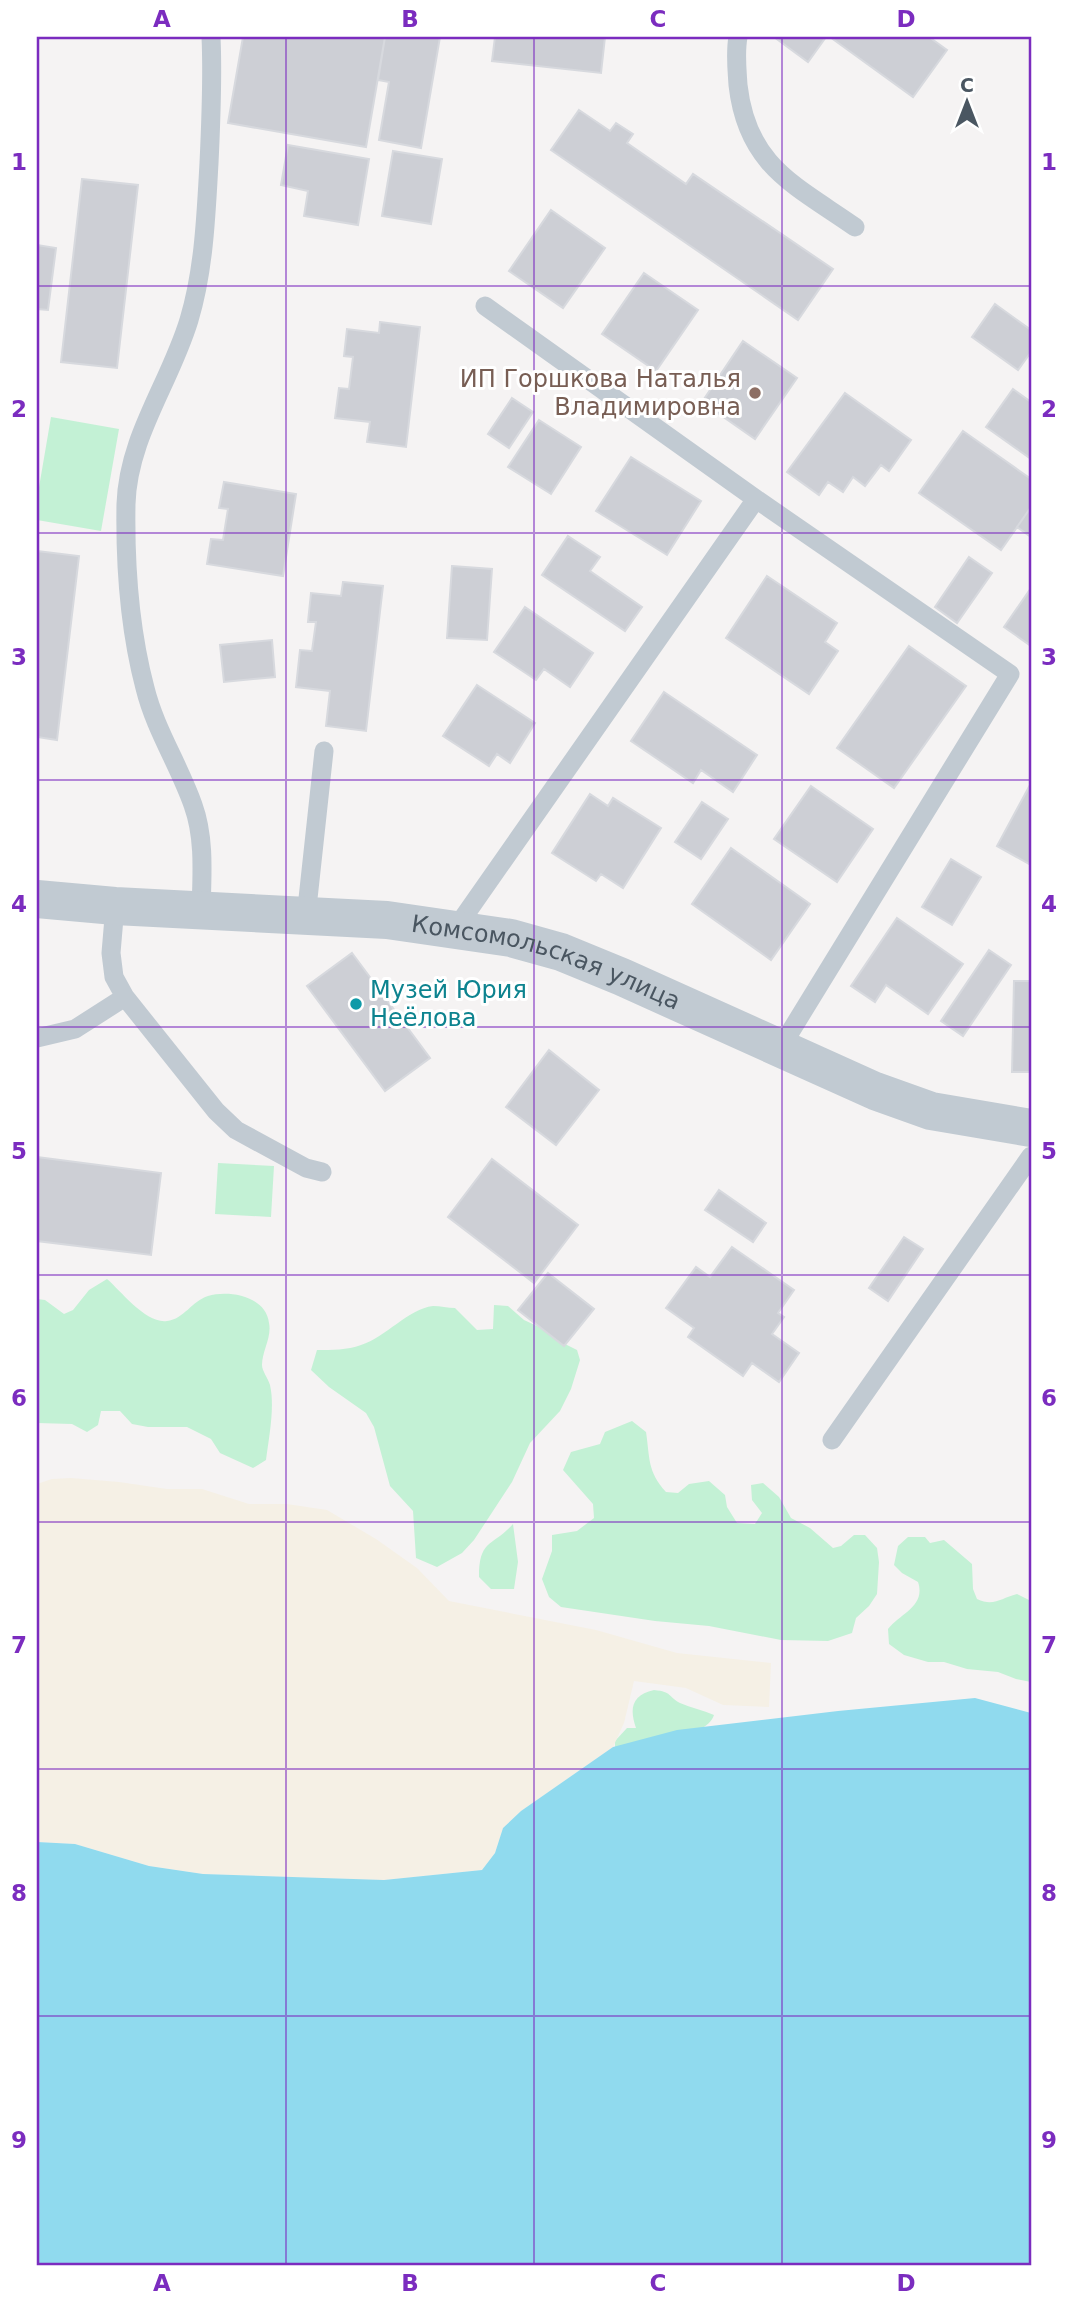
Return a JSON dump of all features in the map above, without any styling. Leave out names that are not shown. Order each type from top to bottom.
[{"type":"street","name":"Комсомольская улица","points":[[37,899],[115,906],[387,920],[511,938],[561,951],[876,1091],[931,1111],[1031,1128]]},
{"type":"lane","points":[[201,910],[203,859],[194,806],[167,748],[145,690],[131,616],[126,503],[142,430],[189,322],[199,279],[206,216],[213,73],[211,37]]},
{"type":"lane","points":[[738,37],[735,53],[740,97],[747,127],[760,153],[780,174],[855,227]]},
{"type":"lane","points":[[485,306],[756,499],[1010,674],[781,1047]]},
{"type":"lane","points":[[456,928],[756,499]]},
{"type":"lane","points":[[306,917],[324,751]]},
{"type":"lane","points":[[115,906],[114,977],[125,997],[216,1111],[236,1130],[306,1168],[321,1172]]},
{"type":"lane","points":[[37,1038],[75,1029],[125,997]]},
{"type":"lane","points":[[832,1440],[1031,1156]]},
{"type":"green space","points":[[51,417],[119,429],[101,531],[37,520],[37,499]]},
{"type":"green space","points":[[218,1163],[274,1166],[271,1217],[215,1214]]},
{"type":"green space","points":[[107,1279],[142,1312],[159,1321],[173,1320],[202,1298],[217,1294],[245,1297],[261,1307],[270,1328],[262,1365],[270,1385],[272,1403],[266,1460],[253,1468],[220,1453],[211,1439],[187,1427],[148,1427],[132,1424],[120,1411],[101,1411],[98,1425],[87,1432],[72,1424],[37,1423],[37,1299],[45,1300],[64,1314],[73,1310],[89,1290]]},
{"type":"green space","points":[[494,1305],[508,1306],[524,1320],[550,1332],[561,1342],[577,1350],[580,1360],[571,1389],[560,1411],[530,1443],[512,1482],[474,1540],[462,1553],[437,1567],[416,1558],[413,1511],[390,1486],[374,1427],[366,1413],[329,1387],[311,1370],[317,1350],[345,1349],[361,1345],[424,1308],[455,1308],[477,1330],[493,1329]]},
{"type":"green space","points":[[632,1421],[646,1432],[652,1471],[666,1492],[678,1493],[689,1484],[709,1481],[725,1495],[727,1507],[737,1523],[755,1524],[762,1513],[752,1500],[751,1485],[763,1483],[779,1497],[791,1518],[810,1528],[833,1548],[841,1546],[854,1535],[865,1535],[877,1548],[877,1594],[856,1618],[852,1633],[828,1641],[781,1640],[709,1626],[561,1607],[549,1597],[542,1579],[552,1551],[552,1535],[577,1531],[594,1518],[593,1504],[563,1470],[571,1452],[600,1444],[605,1432]]},
{"type":"green space","points":[[513,1524],[518,1562],[514,1589],[491,1589],[479,1577],[481,1556],[488,1545]]},
{"type":"green space","points":[[908,1537],[925,1537],[930,1543],[944,1540],[972,1564],[973,1589],[977,1599],[993,1602],[1017,1594],[1031,1601],[1031,1682],[998,1672],[967,1669],[944,1662],[928,1662],[904,1655],[889,1644],[888,1629],[919,1597],[918,1582],[894,1565],[898,1546]]},
{"type":"green space","points":[[654,1690],[714,1715],[699,1730],[685,1736],[615,1749],[615,1741],[627,1728],[636,1728],[634,1703],[641,1695]]},
{"type":"sand","points":[[71,1478],[167,1489],[202,1489],[249,1504],[287,1504],[327,1510],[376,1539],[417,1568],[449,1601],[596,1630],[677,1653],[771,1663],[769,1707],[723,1705],[686,1688],[634,1681],[624,1723],[613,1747],[521,1811],[503,1828],[495,1853],[482,1870],[384,1880],[203,1874],[149,1866],[75,1844],[37,1842],[37,1484],[52,1479]]},
{"type":"water","points":[[975,1698],[1031,1713],[1031,2265],[37,2265],[37,1842],[75,1844],[149,1866],[203,1874],[384,1880],[482,1870],[495,1853],[503,1828],[521,1811],[613,1747],[677,1730]]},
{"type":"building","points":[[243,37],[385,37],[366,147],[228,123]]},
{"type":"building","points":[[385,37],[440,37],[421,148],[379,140],[389,82],[378,80]]},
{"type":"building","points":[[495,37],[605,37],[601,73],[492,61]]},
{"type":"building","points":[[774,37],[826,37],[808,62]]},
{"type":"building","points":[[830,37],[929,37],[947,50],[913,97]]},
{"type":"building","points":[[579,110],[610,131],[616,123],[633,134],[627,143],[686,184],[693,174],[833,269],[798,320],[551,150]]},
{"type":"building","points":[[288,145],[369,159],[358,225],[304,216],[308,191],[281,185]]},
{"type":"building","points":[[393,151],[442,159],[431,224],[382,216]]},
{"type":"building","points":[[82,179],[138,185],[117,368],[61,362]]},
{"type":"building","points":[[551,210],[605,248],[563,308],[509,271]]},
{"type":"building","points":[[37,245],[56,248],[48,310],[37,309]]},
{"type":"building","points":[[644,273],[698,310],[656,371],[602,334]]},
{"type":"building","points":[[995,304],[1031,330],[1031,352],[1018,370],[972,337]]},
{"type":"building","points":[[380,322],[420,327],[406,447],[367,442],[370,422],[335,418],[339,388],[349,389],[353,357],[344,356],[347,329],[379,333]]},
{"type":"building","points":[[743,341],[797,378],[755,439],[702,402]]},
{"type":"building","points":[[1013,389],[1031,402],[1031,459],[986,427]]},
{"type":"building","points":[[845,393],[911,440],[889,471],[881,465],[865,486],[853,477],[843,492],[828,482],[819,495],[787,472]]},
{"type":"building","points":[[512,398],[533,412],[509,448],[488,434]]},
{"type":"building","points":[[539,420],[581,447],[551,494],[508,467]]},
{"type":"building","points":[[963,431],[1031,479],[1031,507],[1001,550],[919,493]]},
{"type":"building","points":[[631,457],[701,501],[667,555],[596,511]]},
{"type":"building","points":[[224,482],[296,494],[283,576],[207,564],[211,539],[223,540],[228,509],[219,508]]},
{"type":"building","points":[[1031,507],[1031,537],[1017,527]]},
{"type":"building","points":[[568,536],[600,557],[590,571],[642,607],[625,631],[542,575]]},
{"type":"building","points":[[37,551],[79,556],[57,740],[37,737]]},
{"type":"building","points":[[969,557],[992,573],[957,623],[935,607]]},
{"type":"building","points":[[452,566],[492,569],[487,640],[447,638]]},
{"type":"building","points":[[767,576],[837,623],[825,642],[838,651],[809,694],[726,638]]},
{"type":"building","points":[[343,582],[383,586],[366,731],[326,726],[330,691],[296,687],[300,650],[312,651],[316,622],[308,622],[311,593],[341,596]]},
{"type":"building","points":[[1031,588],[1031,646],[1004,627]]},
{"type":"building","points":[[525,607],[593,653],[570,687],[544,669],[536,680],[494,652]]},
{"type":"building","points":[[272,640],[275,677],[224,682],[220,645]]},
{"type":"building","points":[[909,646],[966,686],[894,788],[837,748]]},
{"type":"building","points":[[477,685],[535,723],[510,763],[497,754],[489,766],[443,736]]},
{"type":"building","points":[[664,692],[757,755],[733,792],[701,770],[693,783],[631,741]]},
{"type":"building","points":[[811,786],[873,829],[837,882],[774,839]]},
{"type":"building","points":[[1031,786],[1031,865],[997,846]]},
{"type":"building","points":[[590,794],[608,806],[613,798],[661,828],[623,888],[601,874],[596,881],[552,853]]},
{"type":"building","points":[[702,802],[728,819],[701,859],[675,842]]},
{"type":"building","points":[[731,848],[810,904],[771,960],[692,904]]},
{"type":"building","points":[[951,859],[981,877],[952,925],[922,907]]},
{"type":"building","points":[[897,918],[963,964],[928,1014],[886,985],[875,1002],[851,986]]},
{"type":"building","points":[[989,950],[1011,965],[963,1036],[941,1021]]},
{"type":"building","points":[[352,953],[430,1058],[385,1091],[307,986]]},
{"type":"building","points":[[1014,981],[1031,981],[1031,1072],[1012,1072]]},
{"type":"building","points":[[549,1050],[599,1090],[556,1145],[506,1107]]},
{"type":"building","points":[[37,1157],[161,1173],[151,1255],[37,1241]]},
{"type":"building","points":[[492,1159],[578,1225],[534,1283],[448,1217]]},
{"type":"building","points":[[719,1190],[766,1223],[753,1242],[705,1210]]},
{"type":"building","points":[[904,1237],[923,1249],[888,1301],[869,1288]]},
{"type":"building","points":[[732,1247],[794,1290],[778,1313],[784,1317],[772,1334],[799,1353],[779,1382],[752,1363],[743,1376],[688,1337],[694,1328],[666,1308],[696,1267],[710,1277]]},
{"type":"building","points":[[548,1273],[594,1309],[564,1346],[518,1310]]},
{"type":"place","name":"ИП Горшкова Наталья Владимировна","points":[[755,393]]},
{"type":"place","name":"Музей Юрия Неёлова","points":[[356,1004]]}]
